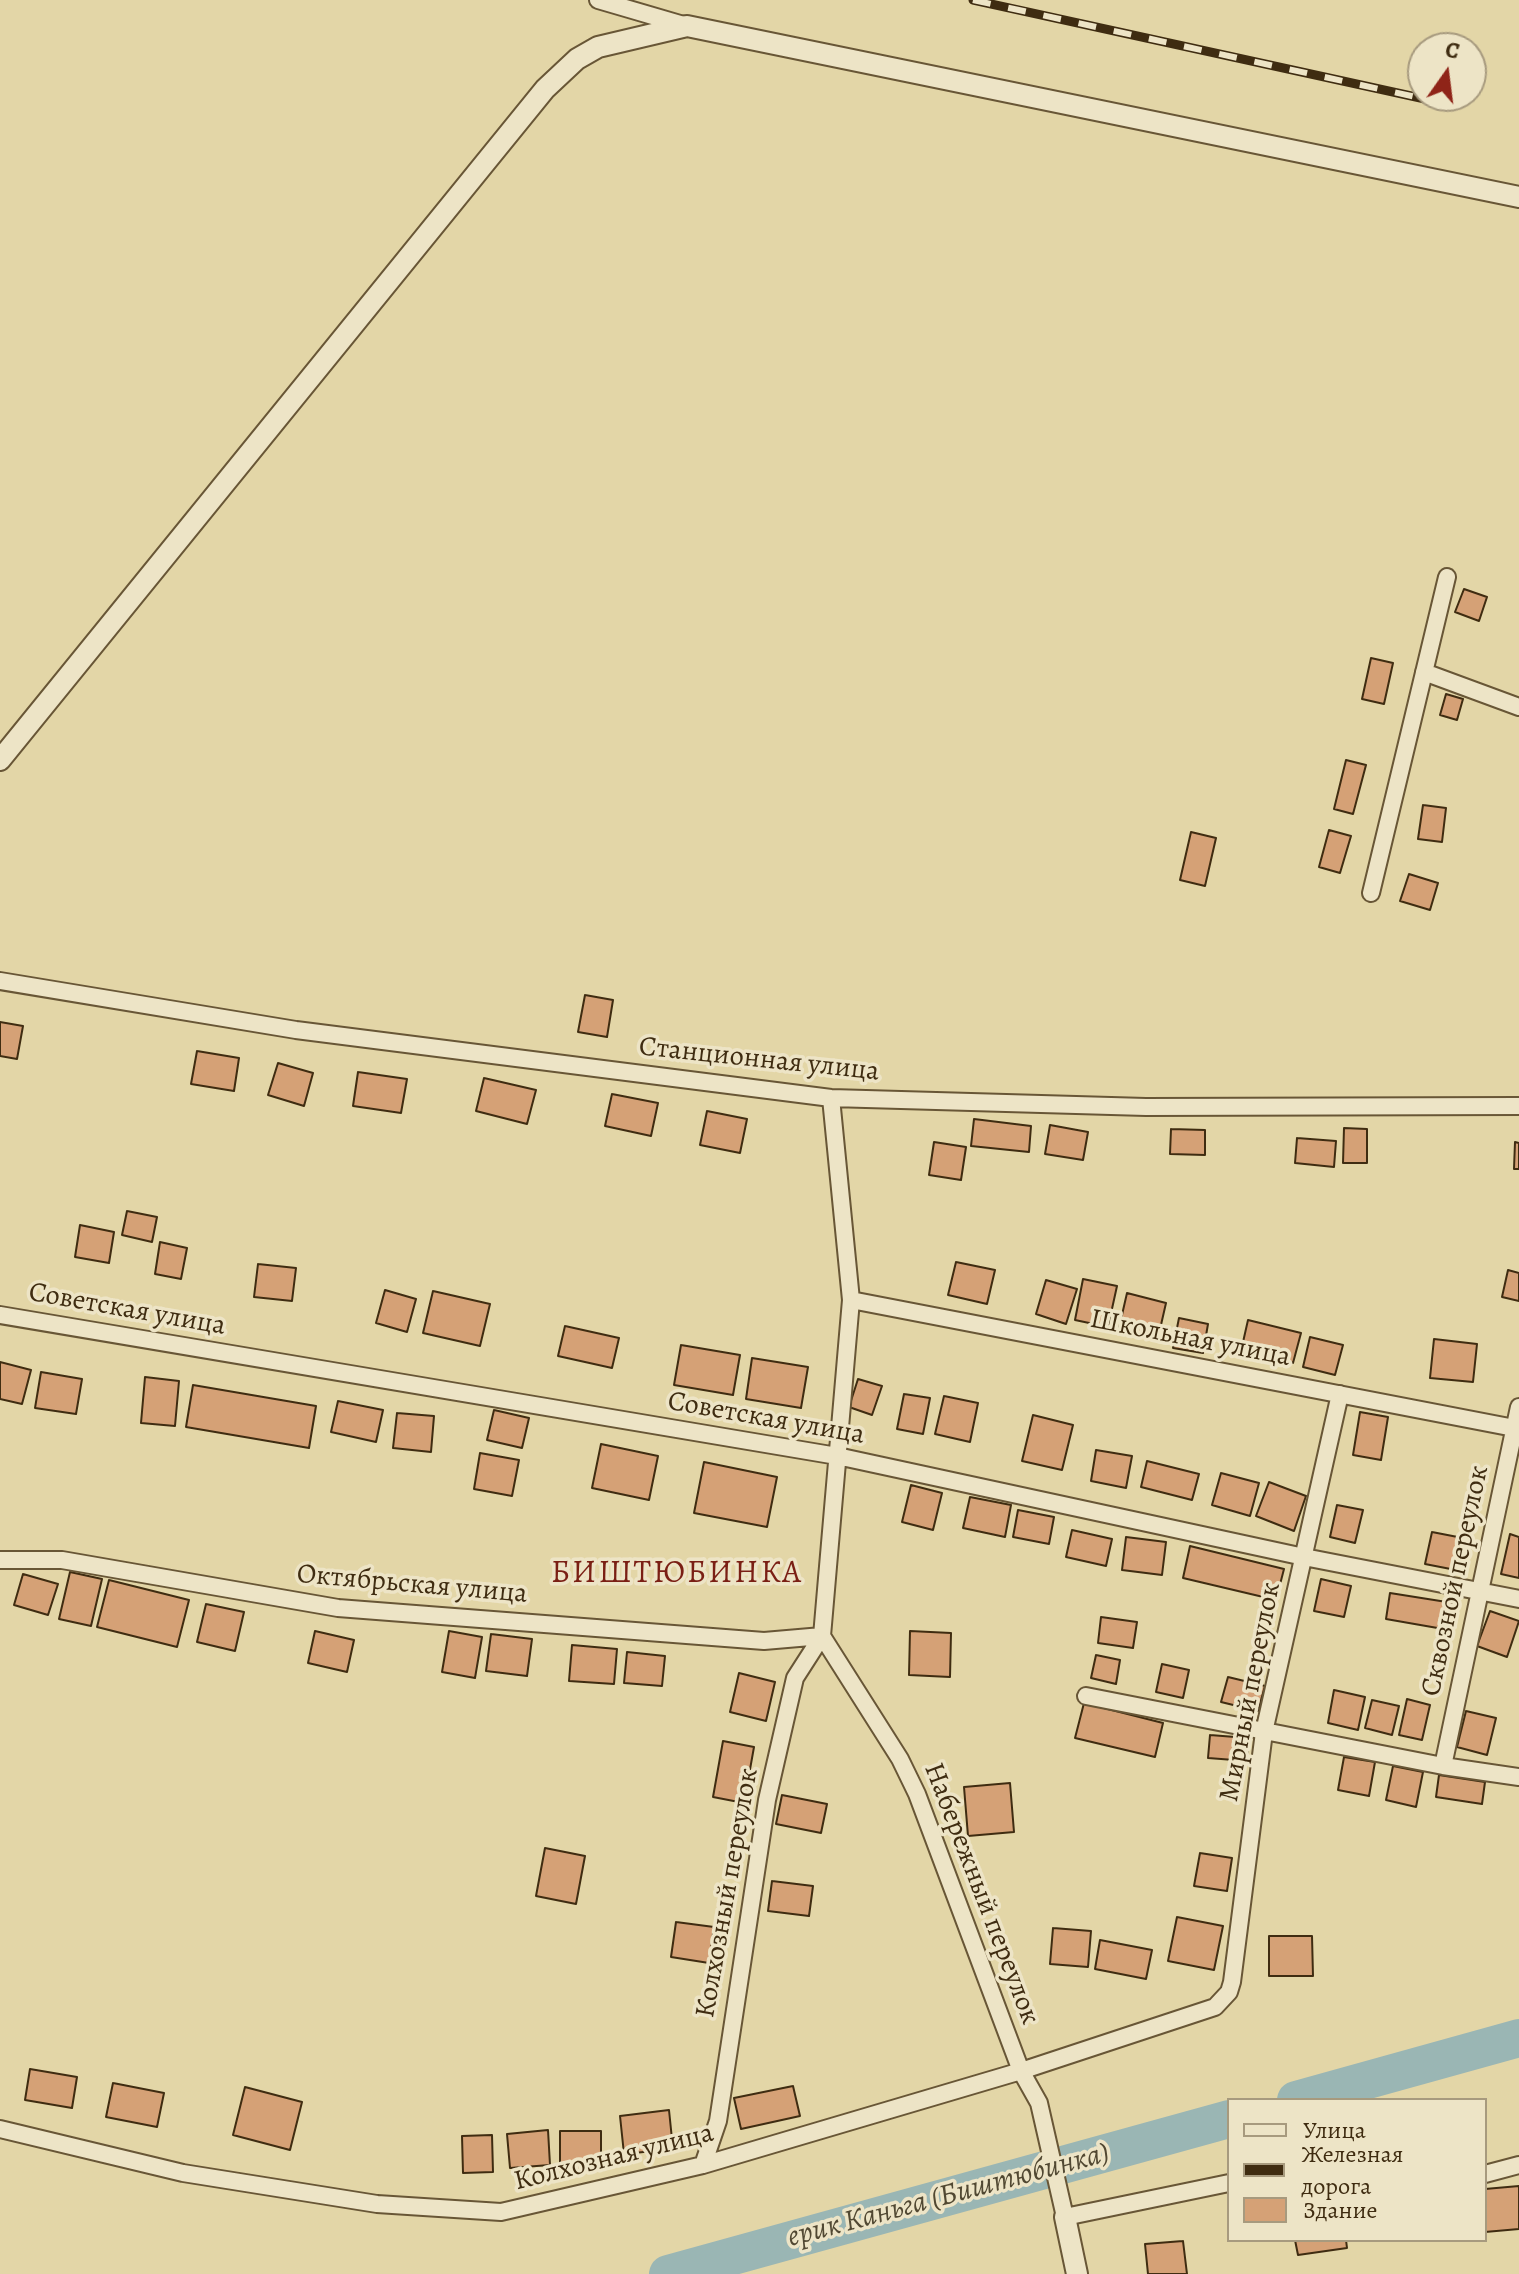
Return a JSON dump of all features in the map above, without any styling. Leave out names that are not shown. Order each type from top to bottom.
[{"type":"street","points":[[598,0],[687,26],[1519,197]]},
{"type":"street","points":[[0,760],[545,89],[577,59],[598,47],[687,26]]},
{"type":"street","points":[[1371,893],[1447,577]]},
{"type":"street","points":[[1424,672],[1519,707]]},
{"type":"street","name":"Станционная улица","points":[[0,981],[296,1030],[831,1098],[1146,1107],[1519,1106]]},
{"type":"street","points":[[822,1636],[851,1300],[831,1098]]},
{"type":"street","name":"Школьная улица","points":[[851,1300],[1517,1429]]},
{"type":"street","name":"Советская улица","points":[[0,1315],[837,1456],[1304,1557],[1519,1599]]},
{"type":"street","name":"Мирный переулок","points":[[1223,2000],[1232,1982],[1264,1732],[1340,1394]]},
{"type":"street","name":"Сквозной переулок","points":[[1443,1766],[1517,1429],[1519,1407]]},
{"type":"street","name":"Октябрьская улица","points":[[0,1560],[62,1560],[198,1587],[338,1608],[764,1641],[822,1636]]},
{"type":"street","name":"Набережный переулок","points":[[822,1636],[910,1777],[1021,2071],[1039,2103],[1065,2217]]},
{"type":"street","name":"Колхозный переулок","points":[[703,2165],[718,2121],[767,1800],[795,1678],[822,1636]]},
{"type":"street","points":[[1086,1696],[1443,1766],[1519,1777]]},
{"type":"street","name":"Колхозная улица","points":[[0,2129],[183,2173],[377,2204],[474,2213],[527,2207],[703,2165],[1021,2071],[1205,2011],[1223,2000]]},
{"type":"street","points":[[1487,2173],[1519,2165]]},
{"type":"street","points":[[1077,2274],[1065,2217],[1227,2183]]},
{"type":"building","points":[[1464,589],[1487,597],[1479,621],[1455,612]]},
{"type":"building","points":[[1371,658],[1393,663],[1384,704],[1362,699]]},
{"type":"building","points":[[1446,694],[1463,699],[1457,720],[1440,715]]},
{"type":"building","points":[[1346,760],[1366,765],[1353,814],[1334,809]]},
{"type":"building","points":[[1423,805],[1446,808],[1442,842],[1418,839]]},
{"type":"building","points":[[1329,830],[1351,836],[1340,873],[1319,867]]},
{"type":"building","points":[[1191,832],[1216,838],[1205,886],[1180,880]]},
{"type":"building","points":[[1409,874],[1438,883],[1430,910],[1400,901]]},
{"type":"building","points":[[585,995],[613,1000],[607,1037],[578,1032]]},
{"type":"building","points":[[0,1022],[23,1026],[17,1059],[0,1056]]},
{"type":"building","points":[[197,1051],[239,1058],[234,1091],[191,1084]]},
{"type":"building","points":[[278,1063],[313,1073],[304,1106],[268,1095]]},
{"type":"building","points":[[358,1072],[407,1079],[401,1113],[353,1106]]},
{"type":"building","points":[[484,1078],[536,1090],[527,1124],[476,1111]]},
{"type":"building","points":[[612,1094],[658,1103],[651,1136],[605,1126]]},
{"type":"building","points":[[707,1111],[747,1119],[740,1153],[700,1145]]},
{"type":"building","points":[[974,1119],[1031,1126],[1029,1152],[971,1146]]},
{"type":"building","points":[[1050,1125],[1088,1132],[1083,1160],[1045,1154]]},
{"type":"building","points":[[1344,1128],[1367,1129],[1367,1163],[1343,1163]]},
{"type":"building","points":[[1171,1129],[1205,1130],[1205,1155],[1170,1154]]},
{"type":"building","points":[[1297,1138],[1336,1141],[1334,1167],[1295,1163]]},
{"type":"building","points":[[934,1142],[966,1147],[961,1180],[929,1175]]},
{"type":"building","points":[[1515,1142],[1519,1143],[1519,1169],[1514,1169]]},
{"type":"building","points":[[127,1211],[157,1217],[152,1242],[122,1235]]},
{"type":"building","points":[[80,1225],[114,1232],[109,1263],[75,1257]]},
{"type":"building","points":[[160,1242],[187,1248],[181,1279],[155,1274]]},
{"type":"building","points":[[956,1262],[995,1270],[987,1304],[948,1295]]},
{"type":"building","points":[[258,1264],[296,1268],[292,1301],[254,1297]]},
{"type":"building","points":[[1508,1270],[1519,1273],[1519,1301],[1502,1297]]},
{"type":"building","points":[[1083,1279],[1117,1286],[1108,1327],[1075,1320]]},
{"type":"building","points":[[1046,1280],[1077,1289],[1066,1324],[1036,1314]]},
{"type":"building","points":[[385,1290],[416,1299],[407,1332],[376,1323]]},
{"type":"building","points":[[433,1291],[490,1304],[480,1346],[423,1333]]},
{"type":"building","points":[[1127,1293],[1166,1303],[1158,1338],[1119,1328]]},
{"type":"building","points":[[1179,1318],[1208,1324],[1203,1353],[1173,1348]]},
{"type":"building","points":[[1248,1320],[1301,1333],[1293,1363],[1241,1351]]},
{"type":"building","points":[[565,1326],[619,1338],[612,1368],[558,1356]]},
{"type":"building","points":[[1310,1337],[1343,1345],[1335,1375],[1303,1367]]},
{"type":"building","points":[[1434,1339],[1477,1344],[1473,1382],[1430,1378]]},
{"type":"building","points":[[681,1345],[740,1355],[733,1395],[674,1385]]},
{"type":"building","points":[[752,1358],[808,1367],[801,1408],[746,1399]]},
{"type":"building","points":[[0,1362],[31,1370],[22,1404],[0,1399]]},
{"type":"building","points":[[41,1372],[82,1379],[76,1414],[35,1408]]},
{"type":"building","points":[[145,1377],[179,1381],[175,1426],[141,1423]]},
{"type":"building","points":[[858,1379],[882,1386],[872,1415],[849,1407]]},
{"type":"building","points":[[193,1385],[316,1406],[309,1448],[186,1427]]},
{"type":"building","points":[[904,1394],[930,1398],[923,1434],[897,1429]]},
{"type":"building","points":[[944,1396],[978,1403],[970,1442],[935,1434]]},
{"type":"building","points":[[338,1401],[383,1410],[376,1442],[331,1432]]},
{"type":"building","points":[[494,1410],[529,1418],[522,1448],[487,1440]]},
{"type":"building","points":[[1360,1412],[1388,1417],[1381,1460],[1353,1455]]},
{"type":"building","points":[[397,1413],[434,1416],[431,1452],[393,1448]]},
{"type":"building","points":[[1033,1415],[1073,1425],[1062,1470],[1022,1461]]},
{"type":"building","points":[[601,1444],[658,1456],[649,1500],[592,1488]]},
{"type":"building","points":[[1096,1450],[1132,1456],[1126,1488],[1091,1481]]},
{"type":"building","points":[[480,1453],[519,1460],[512,1496],[474,1489]]},
{"type":"building","points":[[1147,1461],[1199,1474],[1192,1500],[1141,1487]]},
{"type":"building","points":[[704,1462],[777,1477],[767,1527],[694,1513]]},
{"type":"building","points":[[1221,1473],[1259,1483],[1250,1516],[1212,1505]]},
{"type":"building","points":[[1269,1482],[1306,1496],[1294,1531],[1256,1516]]},
{"type":"building","points":[[911,1485],[942,1493],[933,1530],[902,1522]]},
{"type":"building","points":[[970,1497],[1011,1505],[1005,1537],[963,1528]]},
{"type":"building","points":[[1337,1505],[1363,1510],[1355,1543],[1330,1537]]},
{"type":"building","points":[[1018,1510],[1054,1517],[1049,1544],[1013,1537]]},
{"type":"building","points":[[1072,1530],[1112,1539],[1106,1566],[1066,1557]]},
{"type":"building","points":[[1432,1532],[1473,1540],[1466,1572],[1425,1564]]},
{"type":"building","points":[[1510,1534],[1519,1537],[1519,1578],[1501,1574]]},
{"type":"building","points":[[1126,1537],[1166,1542],[1162,1575],[1122,1570]]},
{"type":"building","points":[[1190,1546],[1284,1569],[1276,1600],[1183,1578]]},
{"type":"building","points":[[70,1572],[102,1579],[91,1626],[59,1619]]},
{"type":"building","points":[[23,1574],[58,1584],[48,1615],[14,1605]]},
{"type":"building","points":[[1321,1579],[1351,1586],[1344,1617],[1314,1611]]},
{"type":"building","points":[[109,1580],[189,1600],[177,1647],[97,1627]]},
{"type":"building","points":[[1390,1593],[1453,1603],[1449,1630],[1386,1619]]},
{"type":"building","points":[[206,1604],[244,1612],[235,1651],[197,1642]]},
{"type":"building","points":[[1490,1611],[1519,1621],[1507,1657],[1477,1646]]},
{"type":"building","points":[[1101,1617],[1137,1622],[1133,1648],[1098,1643]]},
{"type":"building","points":[[315,1631],[354,1640],[347,1672],[308,1663]]},
{"type":"building","points":[[449,1631],[482,1637],[475,1678],[442,1672]]},
{"type":"building","points":[[910,1631],[951,1633],[950,1677],[909,1675]]},
{"type":"building","points":[[491,1634],[532,1639],[527,1676],[486,1671]]},
{"type":"building","points":[[572,1645],[617,1649],[614,1684],[569,1681]]},
{"type":"building","points":[[627,1652],[665,1656],[662,1686],[624,1683]]},
{"type":"building","points":[[1096,1655],[1120,1660],[1116,1684],[1091,1678]]},
{"type":"building","points":[[1162,1664],[1189,1670],[1183,1698],[1156,1692]]},
{"type":"building","points":[[739,1673],[775,1682],[766,1721],[730,1712]]},
{"type":"building","points":[[1228,1677],[1265,1686],[1258,1711],[1221,1702]]},
{"type":"building","points":[[1334,1690],[1365,1697],[1358,1730],[1328,1723]]},
{"type":"building","points":[[1407,1699],[1430,1705],[1422,1740],[1399,1735]]},
{"type":"building","points":[[1372,1700],[1399,1706],[1392,1735],[1365,1728]]},
{"type":"building","points":[[1084,1703],[1163,1723],[1155,1757],[1075,1738]]},
{"type":"building","points":[[1466,1711],[1496,1718],[1487,1755],[1457,1747]]},
{"type":"building","points":[[1210,1735],[1248,1738],[1247,1761],[1208,1758]]},
{"type":"building","points":[[723,1741],[754,1747],[744,1803],[713,1797]]},
{"type":"building","points":[[1344,1757],[1375,1762],[1369,1796],[1338,1790]]},
{"type":"building","points":[[1393,1766],[1423,1772],[1416,1807],[1386,1800]]},
{"type":"building","points":[[1439,1775],[1485,1782],[1482,1804],[1436,1797]]},
{"type":"building","points":[[1010,1783],[1014,1832],[968,1836],[964,1787]]},
{"type":"building","points":[[782,1795],[827,1804],[821,1833],[776,1824]]},
{"type":"building","points":[[545,1848],[585,1856],[576,1904],[536,1896]]},
{"type":"building","points":[[1200,1853],[1232,1858],[1227,1891],[1194,1886]]},
{"type":"building","points":[[772,1881],[813,1886],[809,1916],[768,1911]]},
{"type":"building","points":[[1177,1917],[1223,1926],[1214,1970],[1168,1961]]},
{"type":"building","points":[[676,1922],[714,1927],[709,1963],[671,1957]]},
{"type":"building","points":[[1053,1928],[1091,1931],[1088,1967],[1050,1964]]},
{"type":"building","points":[[1269,1936],[1312,1936],[1313,1976],[1269,1976]]},
{"type":"building","points":[[1100,1940],[1152,1950],[1146,1979],[1095,1969]]},
{"type":"building","points":[[30,2069],[77,2077],[72,2108],[25,2100]]},
{"type":"building","points":[[113,2083],[164,2093],[157,2127],[106,2117]]},
{"type":"building","points":[[793,2086],[800,2116],[741,2129],[734,2098]]},
{"type":"building","points":[[245,2087],[302,2102],[290,2150],[233,2135]]},
{"type":"building","points":[[669,2110],[673,2149],[624,2154],[620,2116]]},
{"type":"building","points":[[548,2130],[550,2165],[510,2168],[507,2134]]},
{"type":"building","points":[[560,2131],[601,2131],[601,2169],[560,2170]]},
{"type":"building","points":[[492,2135],[493,2172],[463,2173],[462,2136]]},
{"type":"building","points":[[1519,2186],[1519,2229],[1487,2232],[1487,2189]]},
{"type":"building","points":[[1183,2241],[1187,2274],[1148,2274],[1145,2244]]},
{"type":"building","points":[[1295,2242],[1346,2242],[1347,2248],[1298,2255]]},
{"type":"waterway","name":"ерик Каньга (Биштюбинка)","points":[[1303,2098],[1519,2038]]},
{"type":"waterway","name":"ерик Каньга (Биштюбинка)","points":[[668,2274],[1227,2120]]},
{"type":"railway","points":[[973,0],[1407,95]]},
{"type":"district","name":"БИШТЮБИНКА","points":[[677,1574]]}]
